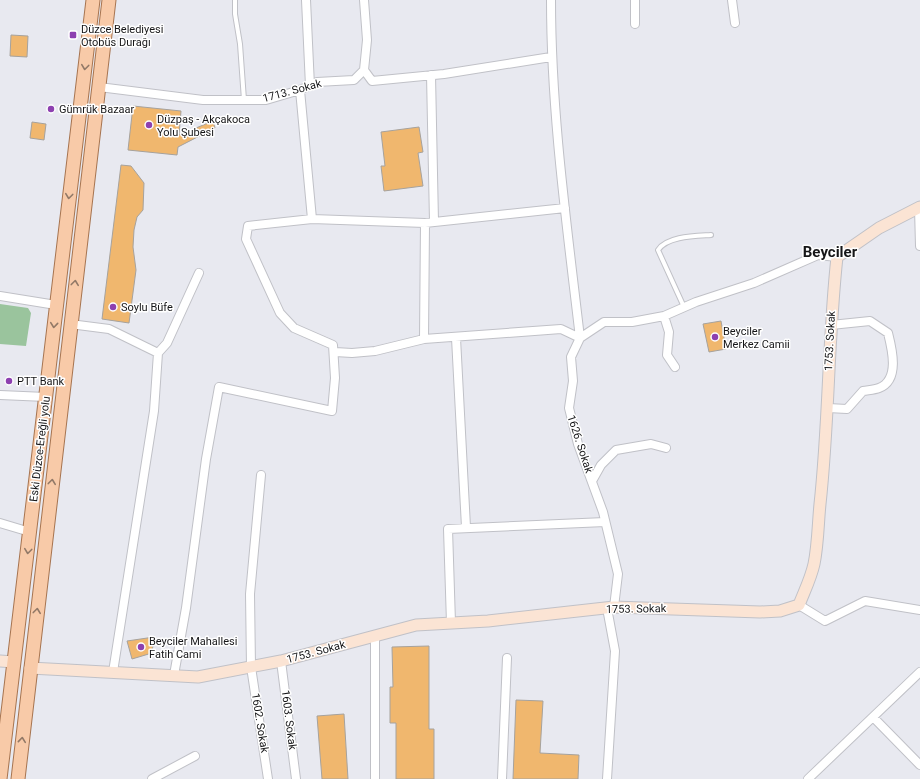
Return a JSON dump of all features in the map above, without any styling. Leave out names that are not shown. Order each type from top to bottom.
[{"type":"main road","name":"Eski Düzce-Ereğli yolu","points":[[0,779],[3,734],[14,662],[30,532],[92,0]]},
{"type":"main road","name":"Eski Düzce-Ereğli yolu","points":[[18,779],[109,0]]},
{"type":"street","points":[[306,0],[310,86]]},
{"type":"street","points":[[364,0],[367,40],[364,70],[372,81],[431,75],[551,57]]},
{"type":"street","points":[[551,0],[551,57],[565,208],[580,338]]},
{"type":"street","points":[[635,0],[635,24]]},
{"type":"street","points":[[732,0],[735,23]]},
{"type":"street","name":"1713. Sokak","points":[[99,87],[204,100],[266,100],[300,90],[317,82],[354,80],[364,70]]},
{"type":"street","points":[[431,75],[434,222]]},
{"type":"street","points":[[300,90],[312,219]]},
{"type":"street","points":[[174,675],[186,608],[206,459],[219,387],[332,411],[335,352],[334,345],[294,328],[280,313],[246,239],[248,226],[312,219],[425,223],[565,208]]},
{"type":"street","points":[[580,338],[604,322],[632,322],[664,316],[754,283],[818,255],[837,257],[879,228],[920,208],[920,246]]},
{"type":"street","points":[[424,339],[425,223]]},
{"type":"street","name":"1753. Sokak","points":[[30,668],[198,676],[281,661],[416,625],[488,621],[611,608],[760,612],[780,611],[799,605],[814,564],[824,468],[831,326],[837,257]]},
{"type":"street","points":[[113,672],[154,411],[158,353],[167,343],[200,274]]},
{"type":"street","points":[[0,296],[56,305]]},
{"type":"street","points":[[664,316],[669,332],[667,355],[675,367]]},
{"type":"street","points":[[828,408],[847,409],[863,390],[880,388],[890,378],[894,353],[888,333],[870,321],[831,326]]},
{"type":"street","points":[[70,324],[109,329],[158,353]]},
{"type":"street","points":[[335,352],[352,353],[375,351],[424,339],[456,338],[561,329],[580,338]]},
{"type":"street","points":[[456,338],[466,528]]},
{"type":"street","name":"1626. Sokak","points":[[580,338],[571,357],[573,381],[569,408],[578,444],[605,522],[618,574],[611,608],[615,651],[608,779]]},
{"type":"street","points":[[0,395],[46,398]]},
{"type":"street","points":[[592,481],[601,465],[616,450],[651,444],[666,448]]},
{"type":"street","name":"1602. Sokak","points":[[260,475],[250,594],[252,667],[268,779]]},
{"type":"street","points":[[451,623],[448,528],[605,522]]},
{"type":"street","points":[[0,523],[30,532]]},
{"type":"street","points":[[799,605],[825,622],[864,601],[920,610]]},
{"type":"street","points":[[375,636],[375,779]]},
{"type":"street","points":[[502,779],[507,658]]},
{"type":"street","points":[[0,661],[14,662]]},
{"type":"street","name":"1603. Sokak","points":[[281,661],[296,779]]},
{"type":"street","points":[[808,779],[920,672]]},
{"type":"street","points":[[873,717],[920,765]]},
{"type":"street","points":[[152,779],[195,756]]},
{"type":"lane","points":[[235,0],[235,14],[240,44],[244,100]]},
{"type":"lane","points":[[684,308],[658,250],[661,246],[671,241],[711,234]]},
{"type":"green space","points":[[0,304],[28,308],[31,313],[26,346],[0,344]]},
{"type":"building","points":[[11,35],[28,36],[27,57],[10,56]]},
{"type":"building","points":[[133,106],[181,111],[179,135],[213,121],[215,128],[178,147],[177,155],[128,150]]},
{"type":"building","points":[[32,122],[46,124],[44,140],[30,138]]},
{"type":"building","points":[[419,127],[423,152],[418,153],[423,186],[384,191],[381,166],[385,166],[381,132]]},
{"type":"building","points":[[121,165],[131,166],[144,183],[143,210],[137,217],[134,230],[133,247],[136,270],[129,323],[102,319]]},
{"type":"building","name":"Beyciler Merkez Camii","points":[[721,321],[726,349],[709,352],[703,324]]},
{"type":"building","name":"Beyciler Mahallesi Fatih Cami","points":[[154,637],[152,653],[132,659],[127,641]]},
{"type":"building","points":[[429,646],[429,729],[434,729],[434,779],[396,779],[396,723],[390,723],[390,687],[393,687],[392,647]]},
{"type":"building","points":[[516,700],[543,701],[540,753],[579,755],[578,779],[513,779]]},
{"type":"building","points":[[344,714],[348,779],[322,779],[317,716]]},
{"type":"place","name":"Düzce Belediyesi Otobüs Durağı","points":[[73,35]]},
{"type":"place","name":"Gümrük Bazaar","points":[[51,109]]},
{"type":"place","name":"Düzpaş - Akçakoca Yolu Şubesi","points":[[149,125]]},
{"type":"place","name":"Soylu Büfe","points":[[113,307]]},
{"type":"place","name":"Beyciler Merkez Camii","points":[[715,337]]},
{"type":"place","name":"PTT Bank","points":[[9,381]]},
{"type":"place","name":"Beyciler Mahallesi Fatih Cami","points":[[141,647]]},
{"type":"district","name":"Beyciler","points":[[830,252]]}]
